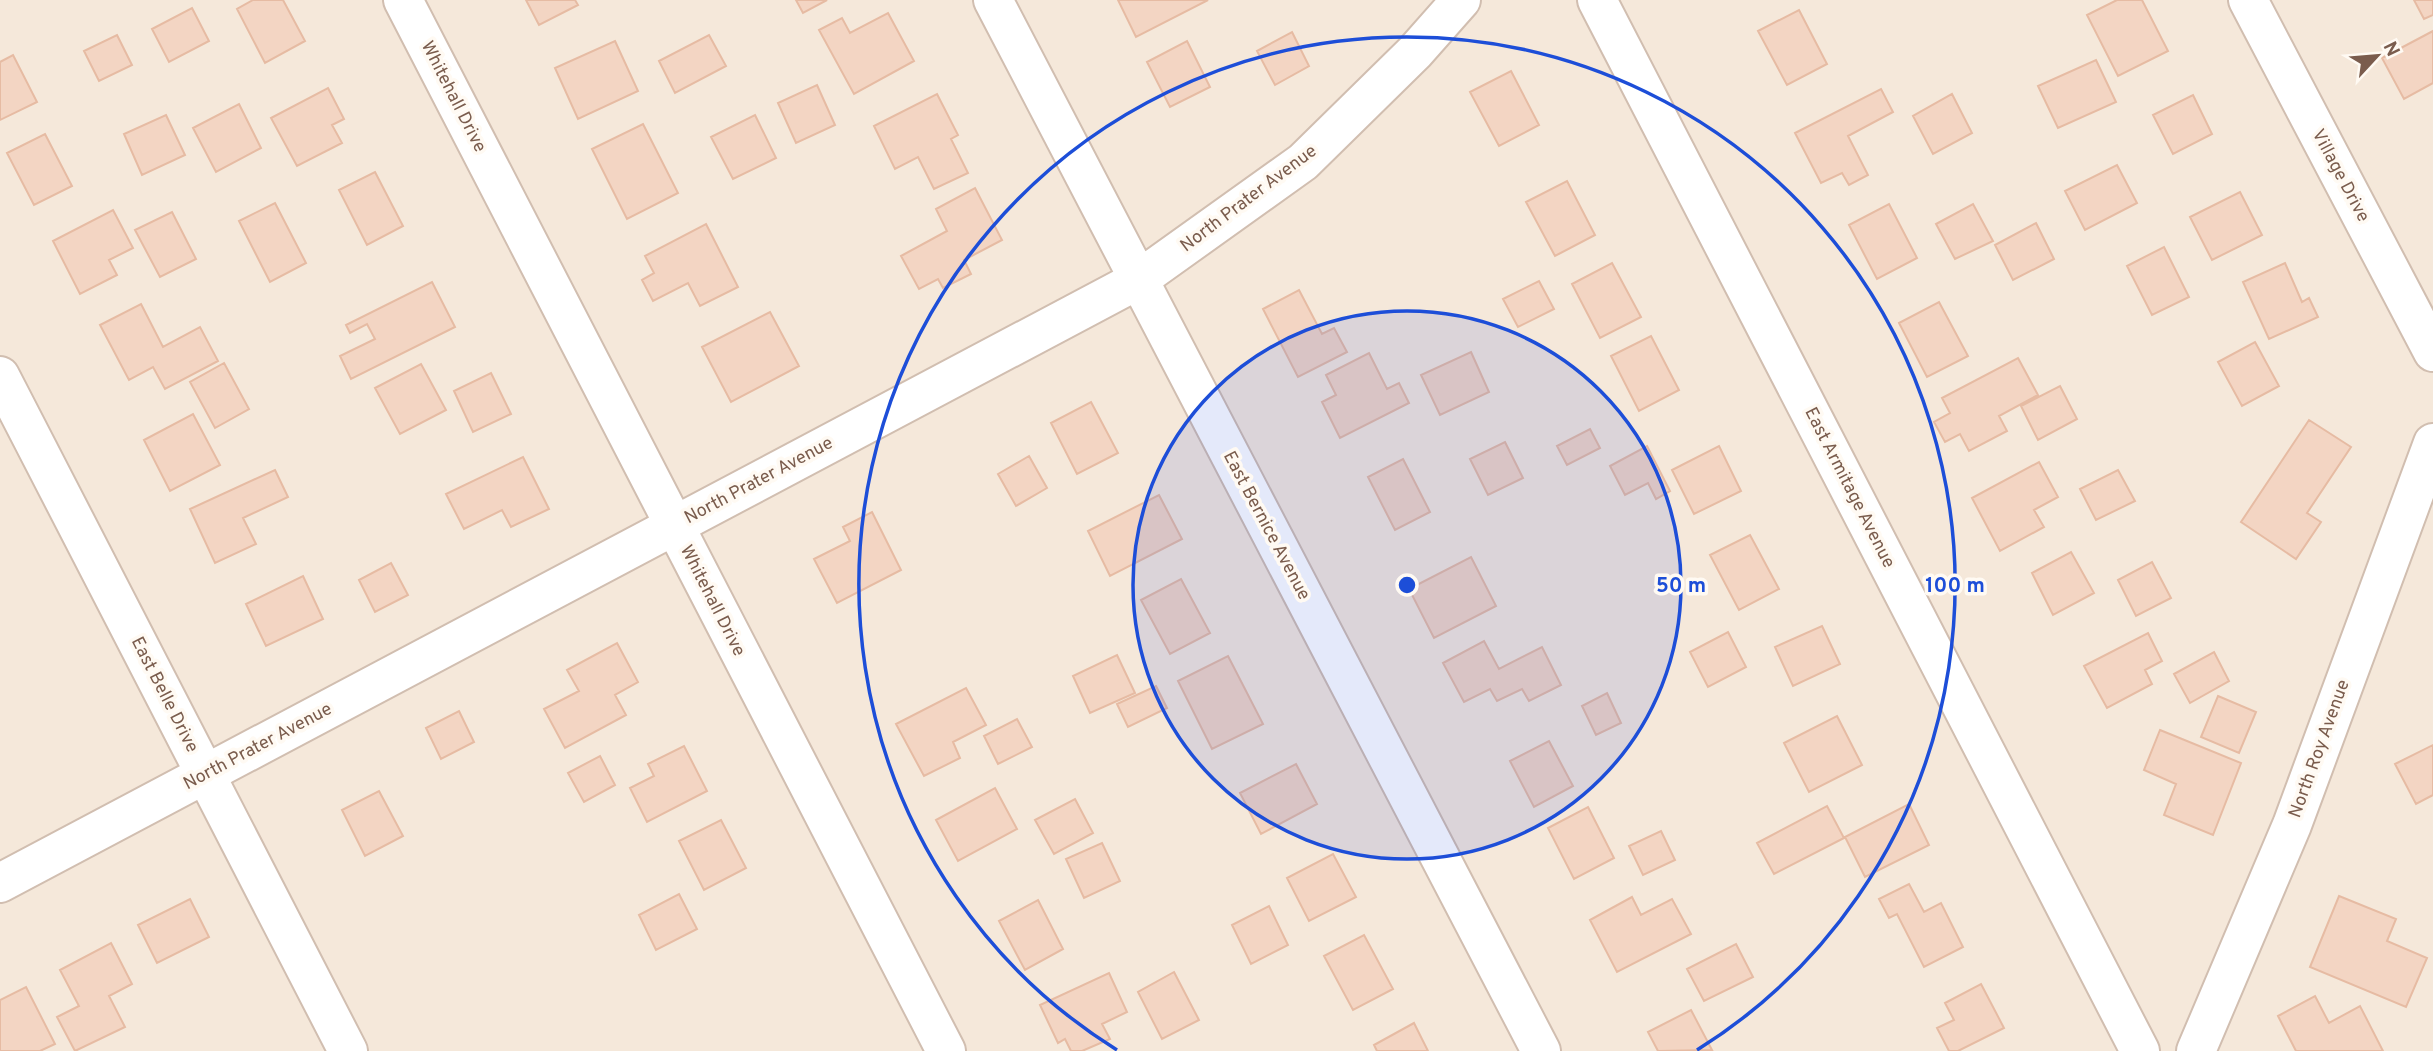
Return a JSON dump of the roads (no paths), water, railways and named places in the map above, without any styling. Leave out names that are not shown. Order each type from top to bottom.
[{"type":"street","name":"Whitehall Drive","points":[[403,0],[946,1051]]},
{"type":"street","name":"East Bernice Avenue","points":[[993,0],[1541,1051]]},
{"type":"street","name":"North Prater Avenue","points":[[0,883],[1139,281],[1303,162],[1415,51],[1461,0]]},
{"type":"street","name":"East Armitage Avenue","points":[[1597,0],[2140,1051]]},
{"type":"street","name":"Village Drive","points":[[2248,0],[2433,352]]},
{"type":"street","name":"East Belle Drive","points":[[0,376],[348,1051]]},
{"type":"street","name":"North Roy Avenue","points":[[2196,1051],[2292,825],[2433,443]]}]
